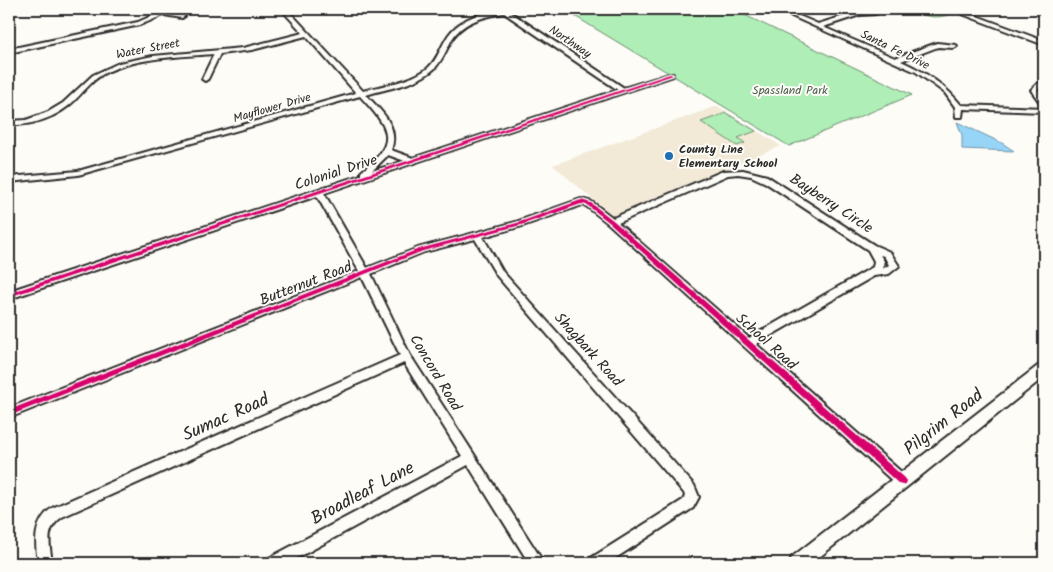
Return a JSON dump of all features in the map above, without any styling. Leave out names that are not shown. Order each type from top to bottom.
[{"type":"street","points":[[284,9],[386,121],[391,135],[387,151],[382,160],[358,179]]},
{"type":"street","name":"Mayflower Drive","points":[[9,180],[78,173],[410,80],[428,72],[437,61],[449,37],[459,27],[472,19],[514,9]]},
{"type":"street","name":"Santa Fe Drive","points":[[779,9],[894,61],[934,82],[947,92],[959,111],[1044,110]]},
{"type":"street","points":[[9,51],[134,24],[165,11],[182,16]]},
{"type":"street","name":"Northway","points":[[505,11],[623,91]]},
{"type":"street","points":[[819,26],[860,13],[874,13]]},
{"type":"street","points":[[964,13],[1044,43]]},
{"type":"street","name":"Water Street","points":[[9,123],[35,119],[55,112],[71,100],[93,76],[107,69],[166,56],[250,48],[308,34]]},
{"type":"street","points":[[894,61],[937,45],[954,46]]},
{"type":"street","points":[[205,79],[218,52]]},
{"type":"street","name":"Colonial Drive","points":[[9,295],[671,75]]},
{"type":"street","points":[[1038,85],[1034,90],[1044,102]]},
{"type":"street","points":[[387,151],[394,156],[413,160]]},
{"type":"street","name":"Bayberry Circle","points":[[612,222],[726,173],[736,171],[760,176],[871,248],[879,261],[878,268],[872,273]]},
{"type":"street","name":"Concord Road","points":[[319,192],[366,274],[406,357],[537,563]]},
{"type":"street","name":"Butternut Road","points":[[9,413],[366,274],[421,250],[519,224],[575,203],[589,204],[612,222]]},
{"type":"street","name":"School Road","points":[[612,222],[902,481]]},
{"type":"street","name":"Shagbark Road","points":[[477,235],[500,274],[683,480],[692,497],[688,504],[596,563]]},
{"type":"street","points":[[749,343],[872,273],[886,272],[894,266],[887,254],[871,248]]},
{"type":"street","name":"Sumac Road","points":[[45,563],[41,533],[46,520],[60,510],[80,503],[406,357]]},
{"type":"street","name":"Pilgrim Road","points":[[798,563],[1044,369]]},
{"type":"street","name":"Broadleaf Lane","points":[[274,563],[470,458]]},
{"type":"shaded area","name":"County Line Elementary School","points":[[717,106],[781,146],[613,217],[553,165]]},
{"type":"green space","name":"Spassland Park","points":[[563,9],[732,9],[912,95],[789,146]]},
{"type":"green space","points":[[906,9],[966,9],[936,17]]},
{"type":"green space","points":[[726,113],[756,131],[738,138],[745,143],[737,146],[701,122]]},
{"type":"water","points":[[957,122],[1002,143],[1014,151],[962,149],[962,135]]},
{"type":"cycle path","points":[[9,295],[671,75]]},
{"type":"cycle path","points":[[9,413],[421,250],[519,224],[581,202],[589,204],[612,222],[902,481]]},
{"type":"place","name":"County Line Elementary School","points":[[669,156]]}]
